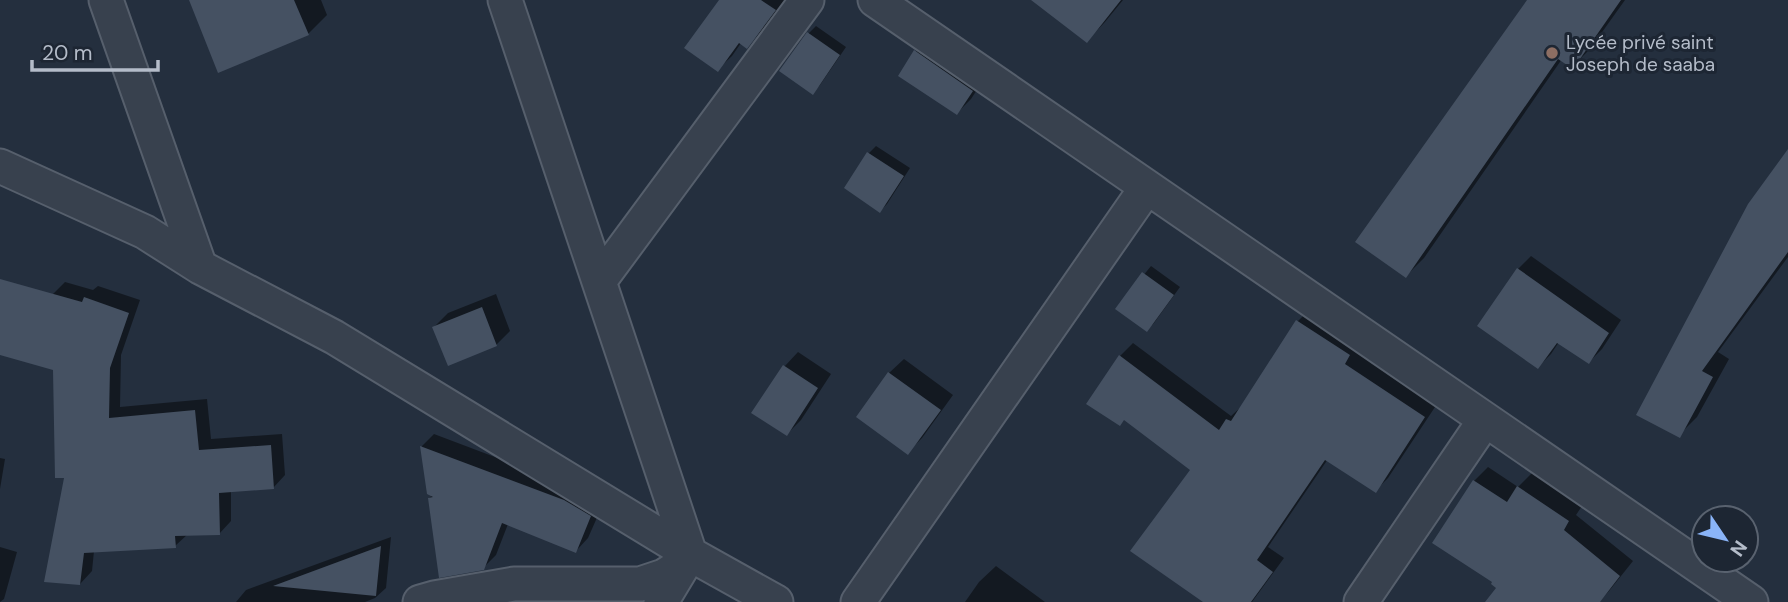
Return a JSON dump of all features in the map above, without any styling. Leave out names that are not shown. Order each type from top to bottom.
[{"type":"street","points":[[106,0],[200,267]]},
{"type":"street","points":[[505,0],[600,280],[687,558],[661,602]]},
{"type":"street","points":[[600,280],[807,0]]},
{"type":"street","points":[[875,0],[1751,602]]},
{"type":"street","points":[[0,166],[145,232],[200,267],[334,337],[687,558],[776,602]]},
{"type":"street","points":[[858,602],[1147,187]]},
{"type":"street","points":[[1361,602],[1485,420]]},
{"type":"street","points":[[420,602],[514,584],[640,584],[664,576],[687,558]]},
{"type":"building","points":[[189,0],[294,0],[309,35],[218,73]]},
{"type":"building","points":[[719,0],[761,0],[776,10],[747,49],[739,43],[718,72],[684,48]]},
{"type":"building","points":[[1031,0],[1121,0],[1087,43]]},
{"type":"building","points":[[1527,0],[1621,0],[1573,69],[1558,59],[1406,278],[1355,242]]},
{"type":"building","points":[[807,32],[840,55],[813,95],[779,71]]},
{"type":"building","points":[[914,50],[973,91],[957,115],[898,76]]},
{"type":"building","points":[[1788,149],[1788,252],[1702,371],[1713,377],[1680,438],[1636,415],[1748,204]]},
{"type":"building","points":[[867,152],[904,176],[880,213],[844,188]]},
{"type":"building","points":[[1517,268],[1609,333],[1589,364],[1557,343],[1538,369],[1477,326]]},
{"type":"building","points":[[1142,272],[1174,295],[1147,332],[1115,309]]},
{"type":"building","points":[[0,279],[82,302],[84,297],[129,313],[110,368],[109,418],[195,410],[199,450],[271,445],[274,489],[219,493],[220,535],[175,536],[176,548],[84,553],[80,585],[44,582],[64,478],[55,478],[53,370],[0,355]]},
{"type":"building","points":[[482,307],[497,346],[448,366],[432,327]]},
{"type":"building","points":[[1296,320],[1350,355],[1345,364],[1425,417],[1376,493],[1325,460],[1257,560],[1273,572],[1251,602],[1203,602],[1130,551],[1190,470],[1124,420],[1120,426],[1086,404],[1119,355],[1219,430],[1226,419],[1231,421]]},
{"type":"building","points":[[783,365],[818,388],[787,436],[751,413]]},
{"type":"building","points":[[888,372],[941,410],[908,455],[856,417]]},
{"type":"building","points":[[420,446],[564,500],[591,516],[576,553],[502,523],[484,570],[439,578],[428,498],[433,497],[427,494]]},
{"type":"building","points":[[1473,480],[1507,502],[1517,486],[1569,521],[1564,530],[1620,576],[1600,602],[1485,602],[1496,588],[1492,582],[1432,543]]},
{"type":"building","points":[[381,546],[376,596],[273,586]]},
{"type":"place","name":"Lycée privé saint Joseph de saaba","points":[[1552,53]]}]
